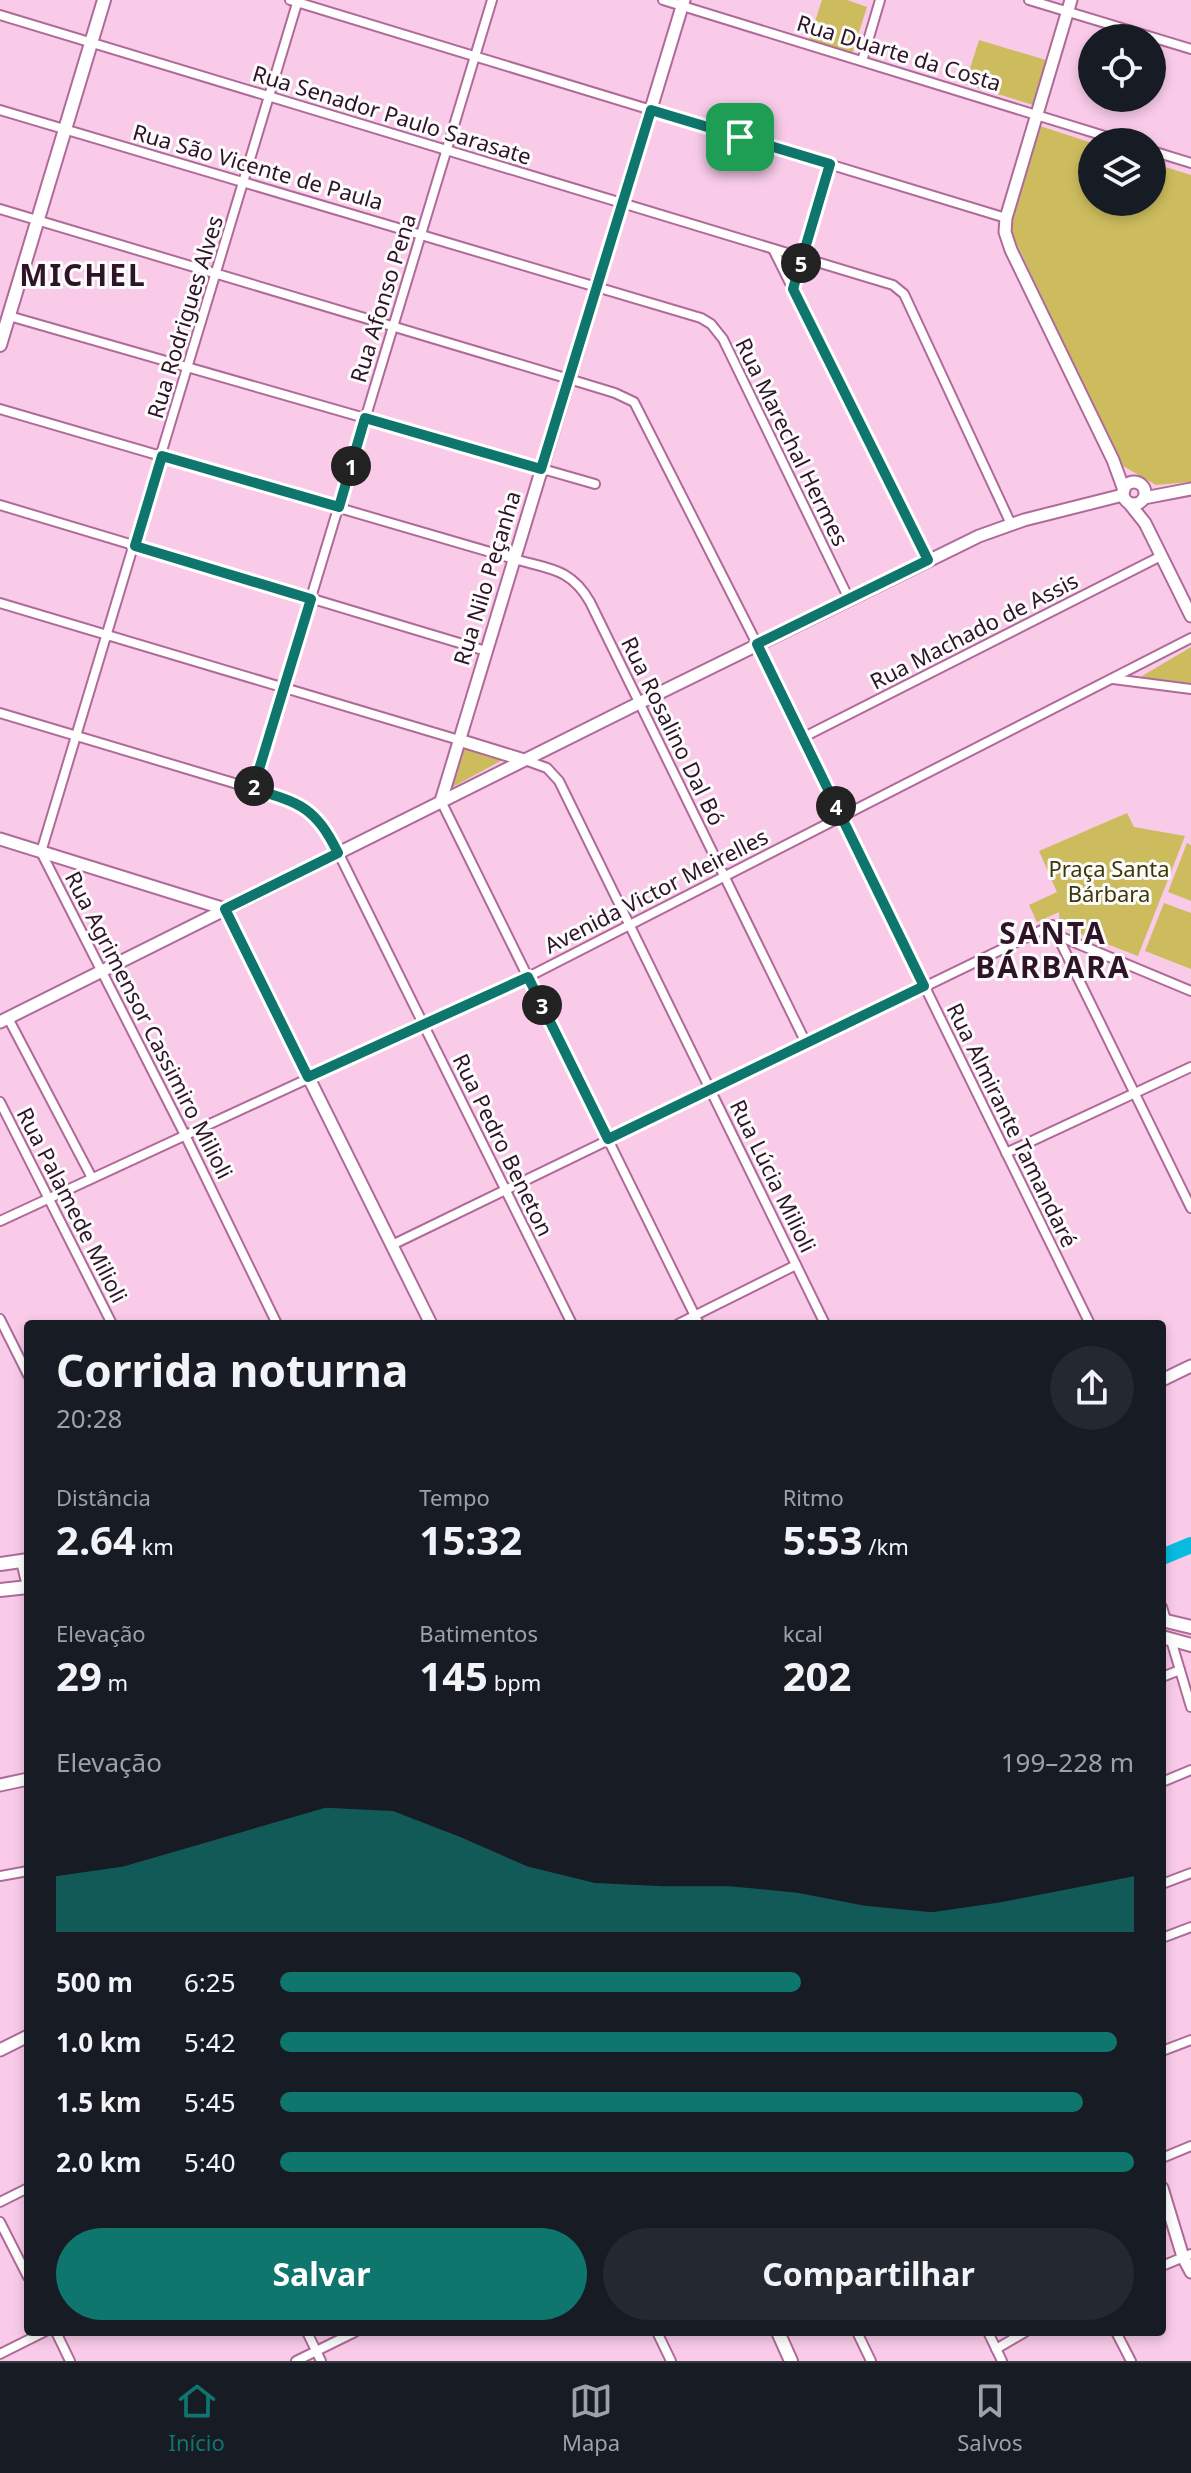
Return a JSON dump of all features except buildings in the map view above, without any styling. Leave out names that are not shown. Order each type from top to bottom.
[{"type":"main road","points":[[0,345],[104,0]]},
{"type":"main road","points":[[0,1564],[24,1561]]},
{"type":"main road","points":[[0,1590],[24,1586]]},
{"type":"main road","points":[[1166,1621],[1191,1627]]},
{"type":"main road","points":[[1167,1638],[1191,1645]]},
{"type":"main road","points":[[784,2336],[791,2361]]},
{"type":"street","name":"Rua Afonso Pena","points":[[253,789],[492,0]]},
{"type":"street","name":"Rua Duarte da Costa","points":[[663,0],[683,3],[1080,128]]},
{"type":"street","points":[[862,61],[880,0]]},
{"type":"street","points":[[1029,0],[1070,6],[1191,49]]},
{"type":"street","points":[[295,1],[1006,218]]},
{"type":"street","name":"Rua Rodrigues Alves","points":[[78,736],[295,1]]},
{"type":"street","name":"Rua Nilo Peçanha","points":[[441,801],[683,3]]},
{"type":"street","points":[[1070,6],[1006,218],[1005,232],[1113,460],[1125,496],[1145,523],[1191,616]]},
{"type":"street","name":"Rua Senador Paulo Sarasate","points":[[0,15],[900,288],[1011,524]]},
{"type":"street","name":"Rua São Vicente de Paula","points":[[0,110],[597,286]]},
{"type":"street","points":[[1166,155],[1191,163]]},
{"type":"street","points":[[793,289],[830,164]]},
{"type":"street","name":"Rua Almirante Tamandaré","points":[[0,209],[569,379],[634,402],[757,644],[1088,1320]]},
{"type":"street","points":[[773,249],[928,560]]},
{"type":"street","name":"Rua Marechal Hermes","points":[[597,286],[691,313],[717,331],[849,599]]},
{"type":"street","points":[[9,316],[595,484]]},
{"type":"street","name":"Rua Rosalino Dal Bó","points":[[0,409],[514,559],[567,575],[580,584],[806,1043]]},
{"type":"street","points":[[1113,460],[1141,491],[1145,523]]},
{"type":"street","points":[[1125,496],[1127,484],[1141,491],[1191,489]]},
{"type":"street","points":[[92,1178],[4,1020],[928,560],[1011,524],[1125,496],[1137,503],[1141,491]]},
{"type":"street","points":[[0,505],[486,651]]},
{"type":"street","name":"Rua Machado de Assis","points":[[802,738],[1161,556]]},
{"type":"street","points":[[0,603],[524,760]]},
{"type":"street","name":"Avenida Victor Meirelles","points":[[0,1221],[528,977],[1191,638]]},
{"type":"street","points":[[1112,678],[1191,689]]},
{"type":"street","name":"Rua Pedro Beneton","points":[[0,713],[284,798],[307,808],[324,825],[570,1320]]},
{"type":"street","name":"Rua Agrimensor Cassimiro Milioli","points":[[78,736],[41,852],[275,1320]]},
{"type":"street","name":"Rua Lúcia Milioli","points":[[524,760],[547,768],[559,781],[823,1320]]},
{"type":"street","points":[[441,801],[697,1320],[796,1265]]},
{"type":"street","points":[[0,839],[225,909],[427,1320]]},
{"type":"street","points":[[392,1245],[1052,925],[1191,1208]]},
{"type":"street","points":[[1058,936],[1191,991]]},
{"type":"street","points":[[1006,1153],[1191,1067]]},
{"type":"street","name":"Rua Palamede Milioli","points":[[0,1102],[110,1320]]},
{"type":"street","points":[[0,1319],[24,1367]]},
{"type":"street","points":[[1166,1378],[1191,1366]]},
{"type":"street","points":[[1167,1638],[1191,1707]]},
{"type":"street","points":[[1166,1675],[1180,1670]]},
{"type":"street","points":[[1166,1780],[1191,1770]]},
{"type":"street","points":[[0,1785],[24,1780]]},
{"type":"street","points":[[0,1876],[24,1872]]},
{"type":"street","points":[[1166,1882],[1191,1873]]},
{"type":"street","points":[[1166,1936],[1191,1927]]},
{"type":"street","points":[[0,2050],[24,2038]]},
{"type":"street","points":[[1166,2049],[1191,2040]]},
{"type":"street","points":[[1166,2156],[1191,2146]]},
{"type":"street","points":[[0,2202],[24,2190]]},
{"type":"street","points":[[1166,2199],[1191,2272]]},
{"type":"street","points":[[0,2222],[24,2269]]},
{"type":"street","points":[[1166,2264],[1187,2256]]},
{"type":"street","points":[[0,2354],[36,2336]]},
{"type":"street","points":[[58,2336],[70,2361]]},
{"type":"street","points":[[309,2336],[321,2361]]},
{"type":"street","points":[[296,2361],[347,2336]]},
{"type":"street","points":[[659,2336],[671,2361]]},
{"type":"street","points":[[859,2336],[871,2361]]},
{"type":"street","points":[[990,2336],[1002,2361]]},
{"type":"street","points":[[996,2349],[1018,2336]]},
{"type":"street","points":[[1118,2336],[1131,2361]]},
{"type":"green space","points":[[822,0],[847,0],[867,7],[852,54],[809,40]]},
{"type":"green space","points":[[979,40],[1046,60],[1033,105],[965,84]]},
{"type":"green space","points":[[1040,126],[1078,138],[1078,216],[1166,216],[1166,167],[1191,175],[1191,482],[1156,485],[1119,461],[1013,236],[1010,228]]},
{"type":"green space","points":[[1191,647],[1191,686],[1137,679]]},
{"type":"green space","points":[[465,744],[508,757],[451,788]]},
{"type":"green space","name":"Praça Santa Bárbara","points":[[1127,813],[1134,827],[1185,836],[1138,956],[1060,926],[1059,912],[1037,922],[1029,905],[1057,892],[1039,851]]},
{"type":"green space","points":[[1187,843],[1191,845],[1191,901],[1168,892]]},
{"type":"green space","points":[[1164,903],[1191,913],[1191,969],[1145,951]]},
{"type":"waterway","points":[[1166,1555],[1191,1545]]},
{"type":"district","name":"MICHEL","points":[[83,276]]},
{"type":"district","name":"SANTA BÁRBARA","points":[[1053,951]]},
{"type":"route","points":[[651,110],[740,137],[830,164],[793,289],[928,560],[757,644],[924,986],[608,1139],[528,977],[308,1077],[225,909],[338,853],[324,825],[307,808],[253,789],[311,599],[135,546],[162,456],[339,507],[365,418],[541,469],[651,110]]}]
